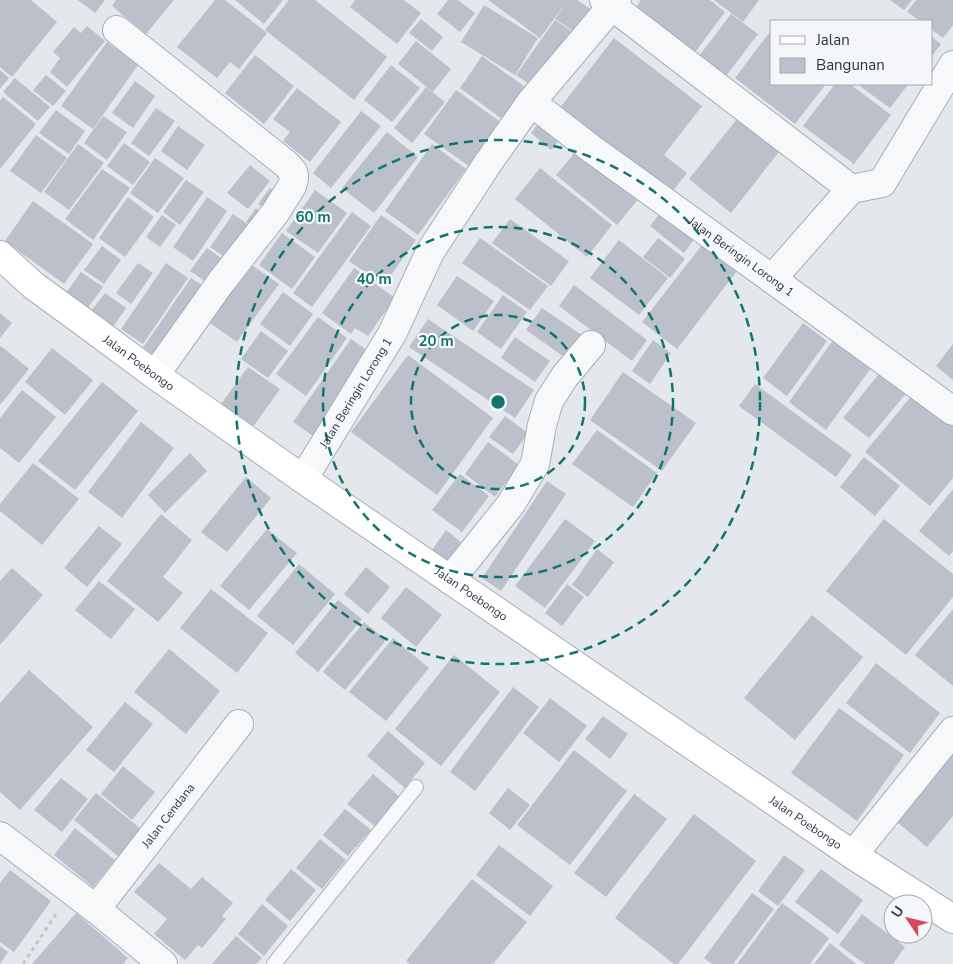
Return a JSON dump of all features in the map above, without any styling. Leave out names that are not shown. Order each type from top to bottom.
[{"type":"main road","name":"Jalan Poebongo","points":[[0,256],[34,286],[303,478],[853,855],[953,919]]},
{"type":"street","name":"Jalan Beringin Lorong 1","points":[[303,478],[392,334],[430,252],[488,163],[531,102],[611,2]]},
{"type":"street","points":[[611,2],[851,189]]},
{"type":"street","points":[[118,30],[286,164],[292,172],[294,179],[292,186],[275,213],[221,282],[155,374]]},
{"type":"street","points":[[772,279],[851,189],[882,183],[953,65]]},
{"type":"street","name":"Jalan Beringin Lorong 1","points":[[531,102],[589,147],[953,412]]},
{"type":"street","points":[[450,580],[511,504],[535,464],[542,425],[549,401],[565,376],[591,344]]},
{"type":"street","name":"Jalan Cendana","points":[[96,909],[239,724]]},
{"type":"street","points":[[853,855],[953,731]]},
{"type":"street","points":[[0,836],[96,909],[163,964]]},
{"type":"lane","points":[[274,964],[416,788]]},
{"type":"path","points":[[23,964],[72,891]]},
{"type":"building","points":[[0,0],[31,0],[57,22],[12,77],[0,67]]},
{"type":"building","points":[[78,0],[105,0],[95,13]]},
{"type":"building","points":[[116,0],[174,0],[146,34],[112,6]]},
{"type":"building","points":[[215,0],[225,0],[267,33],[239,69],[230,62],[217,78],[177,47]]},
{"type":"building","points":[[235,0],[283,0],[264,24]]},
{"type":"building","points":[[289,0],[315,0],[387,57],[354,100],[265,30]]},
{"type":"building","points":[[355,0],[404,0],[421,13],[397,44],[350,7]]},
{"type":"building","points":[[448,0],[458,0],[475,13],[460,32],[437,14]]},
{"type":"building","points":[[488,0],[568,0],[540,38]]},
{"type":"building","points":[[568,0],[577,0],[592,10],[576,33],[555,19]]},
{"type":"building","points":[[641,0],[710,0],[725,12],[693,55],[634,10]]},
{"type":"building","points":[[714,0],[759,0],[743,22]]},
{"type":"building","points":[[890,0],[912,0],[904,10]]},
{"type":"building","points":[[916,0],[953,0],[953,25],[943,38],[933,31],[933,20],[919,20],[907,12]]},
{"type":"building","points":[[484,5],[538,38],[515,75],[461,42]]},
{"type":"building","points":[[731,14],[758,34],[723,80],[696,60]]},
{"type":"building","points":[[421,19],[443,37],[432,51],[409,33]]},
{"type":"building","points":[[555,20],[577,35],[538,90],[516,75]]},
{"type":"building","points":[[87,26],[105,41],[67,87],[50,72],[60,58],[53,52],[74,27],[81,33]]},
{"type":"building","points":[[770,32],[770,85],[825,85],[795,124],[735,78]]},
{"type":"building","points":[[614,38],[702,106],[664,155],[687,173],[669,196],[559,109]]},
{"type":"building","points":[[933,38],[941,44],[933,55]]},
{"type":"building","points":[[416,41],[451,69],[433,92],[398,64]]},
{"type":"building","points":[[107,42],[138,65],[93,129],[61,106]]},
{"type":"building","points":[[255,55],[294,86],[264,124],[225,93]]},
{"type":"building","points":[[482,56],[525,87],[502,119],[460,88]]},
{"type":"building","points":[[391,65],[420,88],[392,122],[364,100]]},
{"type":"building","points":[[0,70],[9,78],[0,89]]},
{"type":"building","points":[[46,75],[66,91],[53,106],[33,90]]},
{"type":"building","points":[[15,78],[50,107],[38,121],[3,92]]},
{"type":"building","points":[[135,81],[155,96],[133,128],[112,113]]},
{"type":"building","points":[[834,85],[851,85],[891,115],[854,164],[803,126]]},
{"type":"building","points":[[858,85],[906,85],[890,108]]},
{"type":"building","points":[[426,87],[445,102],[412,143],[394,128]]},
{"type":"building","points":[[297,88],[341,122],[310,162],[283,141],[290,132],[273,119]]},
{"type":"building","points":[[456,90],[502,123],[470,167],[424,134]]},
{"type":"building","points":[[3,97],[36,124],[0,169],[0,101]]},
{"type":"building","points":[[156,108],[175,121],[149,156],[131,143]]},
{"type":"building","points":[[56,110],[85,131],[69,154],[39,133]]},
{"type":"building","points":[[361,111],[381,126],[331,188],[313,173]]},
{"type":"building","points":[[103,116],[127,132],[107,160],[84,143]]},
{"type":"building","points":[[542,119],[563,136],[551,150],[531,133]]},
{"type":"building","points":[[737,119],[779,152],[731,213],[689,179]]},
{"type":"building","points":[[178,126],[205,145],[187,170],[161,151]]},
{"type":"building","points":[[387,132],[418,157],[374,213],[342,188]]},
{"type":"building","points":[[36,135],[67,158],[41,193],[10,171]]},
{"type":"building","points":[[124,143],[150,162],[133,185],[107,166]]},
{"type":"building","points":[[78,144],[104,163],[69,210],[44,192]]},
{"type":"building","points":[[432,144],[466,169],[418,235],[385,211]]},
{"type":"building","points":[[578,149],[644,192],[617,225],[556,175]]},
{"type":"building","points":[[155,158],[184,178],[158,213],[130,193]]},
{"type":"building","points":[[250,165],[270,181],[248,209],[227,193]]},
{"type":"building","points":[[540,168],[612,225],[587,257],[515,199]]},
{"type":"building","points":[[102,169],[130,188],[93,240],[65,219]]},
{"type":"building","points":[[186,180],[204,192],[180,225],[163,212]]},
{"type":"building","points":[[270,188],[282,197],[270,213],[258,204]]},
{"type":"building","points":[[315,190],[347,213],[318,253],[286,231]]},
{"type":"building","points":[[128,197],[154,217],[125,257],[99,238]]},
{"type":"building","points":[[207,197],[227,211],[193,261],[173,247]]},
{"type":"building","points":[[33,201],[93,244],[64,284],[5,241]]},
{"type":"building","points":[[256,208],[270,218],[260,232],[246,222]]},
{"type":"building","points":[[664,208],[698,234],[684,253],[650,226]]},
{"type":"building","points":[[352,212],[371,226],[312,307],[293,293]]},
{"type":"building","points":[[233,214],[256,230],[233,263],[210,247]]},
{"type":"building","points":[[162,215],[176,225],[160,247],[146,237]]},
{"type":"building","points":[[381,215],[416,240],[384,285],[349,261]]},
{"type":"building","points":[[510,219],[569,261],[551,286],[492,243]]},
{"type":"building","points":[[282,233],[315,257],[292,289],[259,265]]},
{"type":"building","points":[[480,238],[548,286],[530,310],[462,263]]},
{"type":"building","points":[[658,238],[685,259],[670,278],[643,257]]},
{"type":"building","points":[[619,240],[668,278],[639,315],[590,278]]},
{"type":"building","points":[[705,241],[740,267],[677,349],[642,322]]},
{"type":"building","points":[[102,246],[121,260],[104,284],[84,270]]},
{"type":"building","points":[[207,248],[229,264],[213,287],[190,271]]},
{"type":"building","points":[[138,263],[153,273],[131,304],[116,293]]},
{"type":"building","points":[[166,263],[188,278],[143,344],[121,329]]},
{"type":"building","points":[[249,263],[279,284],[237,342],[207,321]]},
{"type":"building","points":[[354,268],[395,298],[368,336],[355,328],[351,334],[322,313]]},
{"type":"building","points":[[81,272],[103,287],[87,309],[66,293]]},
{"type":"building","points":[[457,276],[494,301],[473,331],[437,305]]},
{"type":"building","points":[[191,278],[212,292],[163,363],[142,349]]},
{"type":"building","points":[[574,285],[647,340],[632,361],[559,306]]},
{"type":"building","points":[[283,292],[313,314],[290,346],[260,324]]},
{"type":"building","points":[[105,293],[126,308],[113,327],[91,311]]},
{"type":"building","points":[[503,295],[527,312],[501,349],[477,332]]},
{"type":"building","points":[[542,308],[583,336],[567,359],[526,330]]},
{"type":"building","points":[[0,313],[12,323],[0,338]]},
{"type":"building","points":[[318,317],[347,338],[306,396],[276,374]]},
{"type":"building","points":[[428,319],[534,390],[515,418],[409,347]]},
{"type":"building","points":[[803,323],[827,341],[787,396],[763,378]]},
{"type":"building","points":[[261,331],[288,351],[268,378],[241,359]]},
{"type":"building","points":[[836,336],[874,364],[826,430],[789,402]]},
{"type":"building","points":[[515,337],[550,361],[535,382],[501,358]]},
{"type":"building","points":[[351,339],[371,353],[313,436],[293,422]]},
{"type":"building","points":[[653,340],[671,353],[650,384],[632,371]]},
{"type":"building","points":[[953,344],[953,380],[936,366]]},
{"type":"building","points":[[0,347],[29,369],[0,405]]},
{"type":"building","points":[[52,348],[93,380],[65,415],[25,382]]},
{"type":"building","points":[[408,355],[493,418],[437,495],[351,432]]},
{"type":"building","points":[[248,367],[280,389],[253,427],[221,404]]},
{"type":"building","points":[[883,369],[909,390],[869,438],[843,418]]},
{"type":"building","points":[[623,372],[696,423],[662,471],[590,420]]},
{"type":"building","points":[[102,382],[138,411],[75,490],[38,461]]},
{"type":"building","points":[[755,384],[852,455],[836,477],[739,406]]},
{"type":"building","points":[[918,388],[953,417],[953,478],[930,506],[865,452]]},
{"type":"building","points":[[22,390],[56,417],[19,463],[0,448],[0,418]]},
{"type":"building","points":[[505,416],[528,433],[513,454],[489,437]]},
{"type":"building","points":[[141,422],[174,448],[122,518],[88,492]]},
{"type":"building","points":[[597,430],[657,473],[633,507],[572,464]]},
{"type":"building","points":[[488,442],[519,465],[495,497],[465,474]]},
{"type":"building","points":[[190,453],[207,471],[165,513],[148,495]]},
{"type":"building","points":[[864,457],[900,486],[875,516],[840,487]]},
{"type":"building","points":[[33,463],[79,499],[42,545],[0,511],[0,504]]},
{"type":"building","points":[[460,474],[489,496],[462,532],[432,510]]},
{"type":"building","points":[[246,477],[271,498],[227,552],[201,532]]},
{"type":"building","points":[[547,481],[566,494],[501,591],[482,578]]},
{"type":"building","points":[[953,489],[953,551],[949,556],[919,531]]},
{"type":"building","points":[[161,514],[192,540],[163,577],[183,593],[158,622],[107,581]]},
{"type":"building","points":[[565,519],[595,541],[545,608],[515,586]]},
{"type":"building","points":[[884,519],[953,574],[953,597],[906,655],[826,591]]},
{"type":"building","points":[[99,526],[122,544],[87,587],[64,568]]},
{"type":"building","points":[[267,529],[297,553],[249,610],[220,586]]},
{"type":"building","points":[[446,530],[461,542],[447,561],[432,550]]},
{"type":"building","points":[[597,549],[614,562],[588,597],[572,585]]},
{"type":"building","points":[[299,564],[335,594],[293,645],[257,616]]},
{"type":"building","points":[[366,567],[390,587],[368,614],[344,594]]},
{"type":"building","points":[[12,568],[43,595],[0,645],[0,581]]},
{"type":"building","points":[[99,581],[135,609],[111,639],[75,610]]},
{"type":"building","points":[[567,584],[584,597],[562,626],[545,613]]},
{"type":"building","points":[[406,587],[442,615],[416,647],[381,618]]},
{"type":"building","points":[[211,589],[268,633],[237,673],[180,628]]},
{"type":"building","points":[[338,600],[362,619],[318,672],[295,653]]},
{"type":"building","points":[[953,609],[953,686],[915,655]]},
{"type":"building","points":[[812,615],[863,657],[795,740],[744,698]]},
{"type":"building","points":[[364,622],[386,640],[345,690],[323,672]]},
{"type":"building","points":[[393,638],[429,668],[386,721],[349,692]]},
{"type":"building","points":[[169,649],[220,691],[186,734],[134,692]]},
{"type":"building","points":[[454,655],[500,692],[441,766],[395,729]]},
{"type":"building","points":[[876,663],[940,713],[910,753],[846,703]]},
{"type":"building","points":[[29,670],[93,727],[20,810],[0,792],[0,703]]},
{"type":"building","points":[[513,687],[539,707],[475,791],[450,772]]},
{"type":"building","points":[[550,698],[587,726],[559,762],[523,733]]},
{"type":"building","points":[[125,702],[153,724],[114,772],[86,750]]},
{"type":"building","points":[[839,708],[904,755],[857,821],[791,773]]},
{"type":"building","points":[[603,716],[628,734],[610,759],[585,739]]},
{"type":"building","points":[[388,731],[425,763],[405,788],[367,756]]},
{"type":"building","points":[[574,750],[627,791],[570,865],[517,825]]},
{"type":"building","points":[[953,754],[953,816],[927,847],[897,822]]},
{"type":"building","points":[[123,766],[155,792],[132,820],[101,794]]},
{"type":"building","points":[[373,774],[401,798],[376,827],[347,804]]},
{"type":"building","points":[[61,778],[88,799],[62,832],[34,810]]},
{"type":"building","points":[[508,788],[530,805],[510,830],[489,813]]},
{"type":"building","points":[[96,793],[141,829],[119,857],[74,820]]},
{"type":"building","points":[[634,794],[667,819],[606,897],[574,873]]},
{"type":"building","points":[[345,809],[371,830],[348,856],[323,835]]},
{"type":"building","points":[[694,814],[756,861],[678,964],[674,964],[615,918]]},
{"type":"building","points":[[75,828],[115,860],[93,887],[54,855]]},
{"type":"building","points":[[320,839],[346,860],[322,889],[296,868]]},
{"type":"building","points":[[499,845],[553,886],[530,916],[476,875]]},
{"type":"building","points":[[784,855],[805,870],[778,906],[758,891]]},
{"type":"building","points":[[159,863],[191,889],[202,877],[233,903],[222,916],[226,919],[202,948],[198,945],[185,960],[154,934],[167,919],[134,892]]},
{"type":"building","points":[[291,869],[316,890],[290,921],[265,900]]},
{"type":"building","points":[[821,869],[863,900],[838,934],[795,902]]},
{"type":"building","points":[[10,870],[51,901],[14,952],[0,942],[0,883]]},
{"type":"building","points":[[472,879],[527,922],[493,964],[410,964],[406,961]]},
{"type":"building","points":[[752,893],[774,909],[733,964],[712,964],[704,958]]},
{"type":"building","points":[[782,903],[829,938],[810,964],[737,964]]},
{"type":"building","points":[[262,904],[288,926],[264,956],[238,934]]},
{"type":"building","points":[[76,913],[128,958],[123,964],[32,964]]},
{"type":"building","points":[[862,914],[883,930],[883,944],[901,944],[905,947],[893,964],[865,964],[839,945]]},
{"type":"building","points":[[236,936],[262,958],[256,964],[212,964]]},
{"type":"building","points":[[830,943],[856,964],[814,964]]},
{"type":"building","points":[[0,946],[8,952],[0,964]]}]
